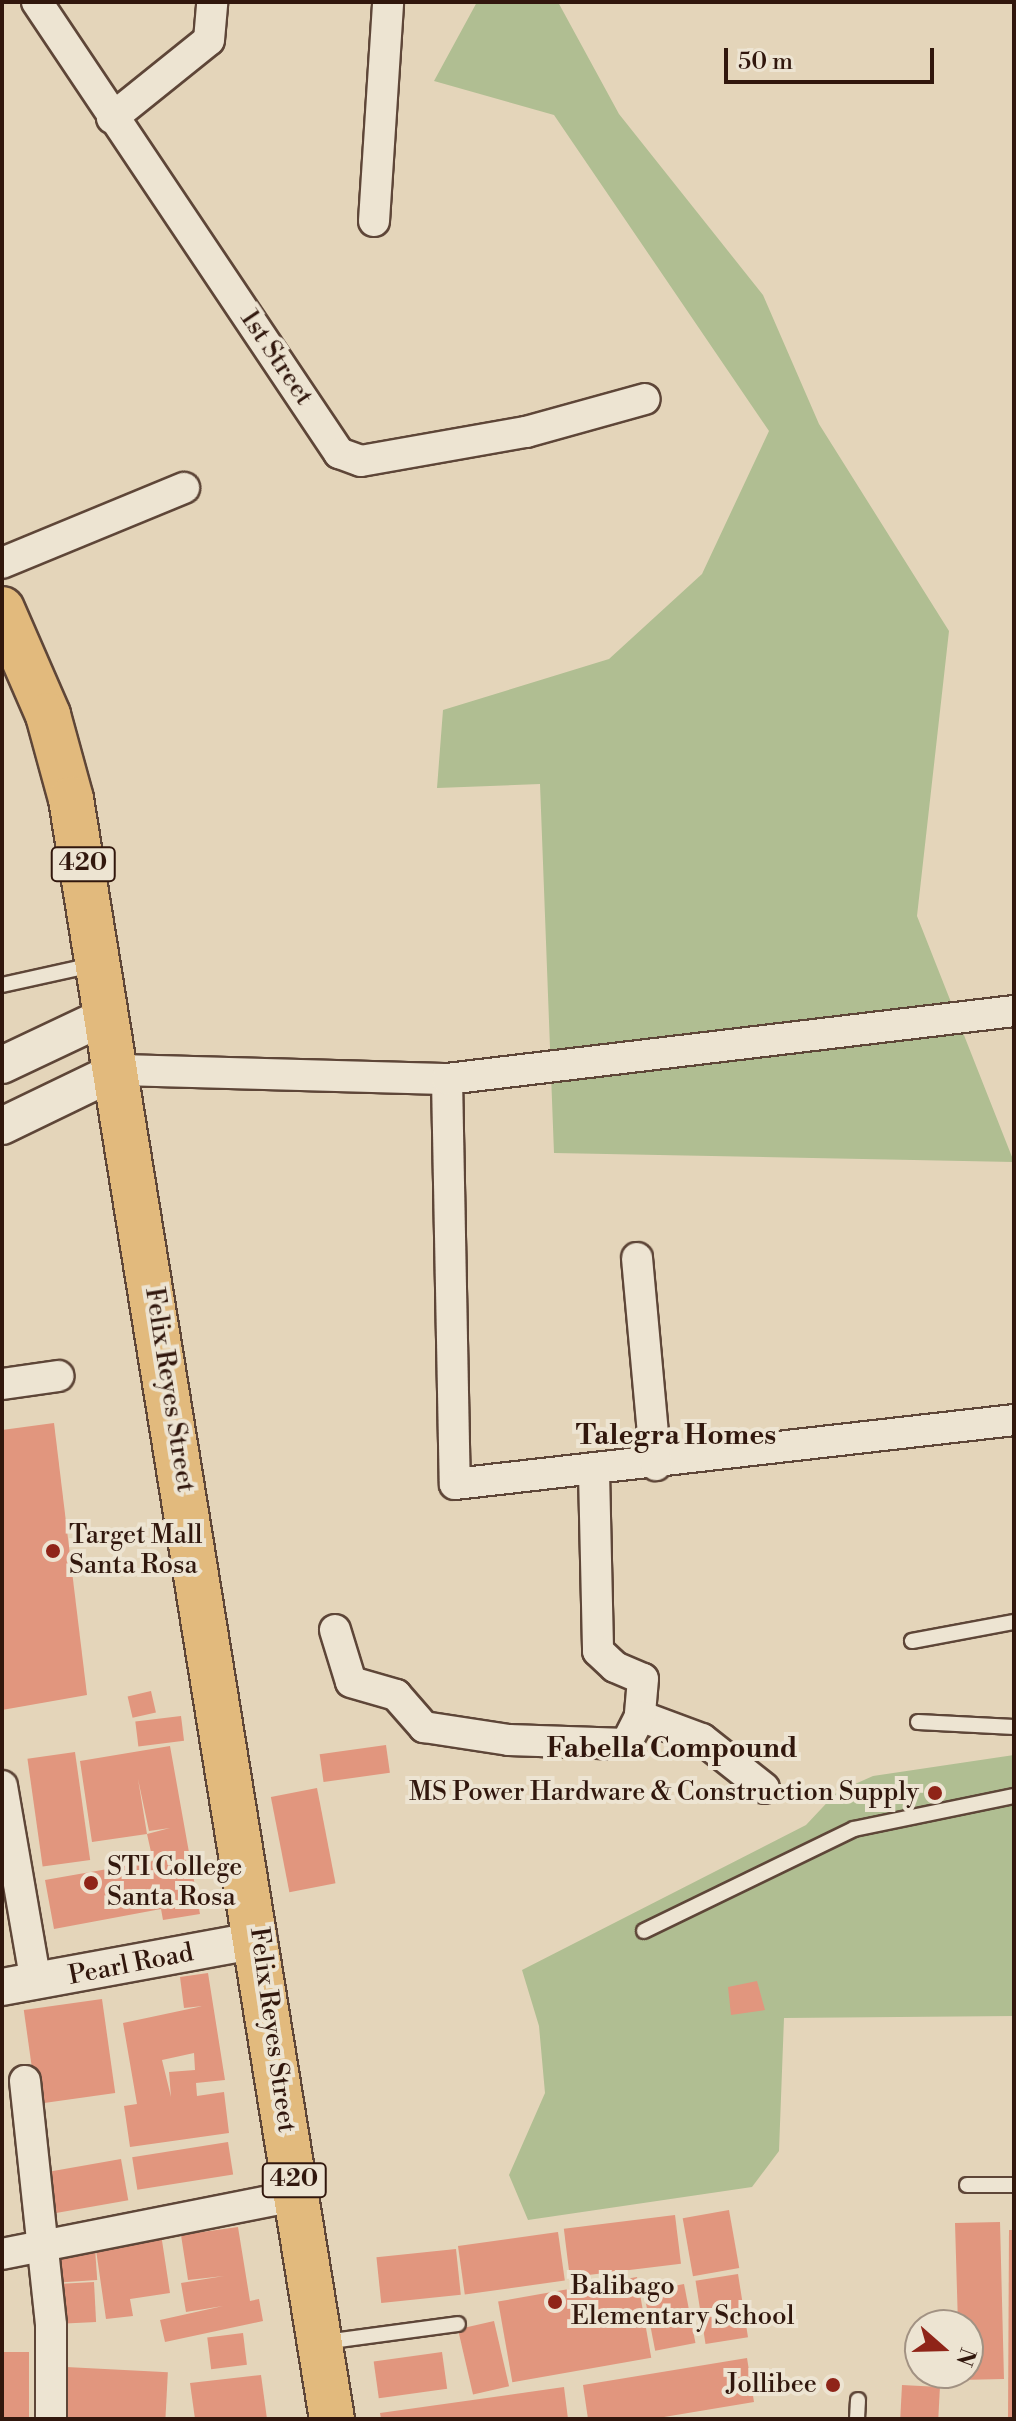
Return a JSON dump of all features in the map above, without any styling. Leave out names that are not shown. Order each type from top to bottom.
[{"type":"main road","name":"Felix Reyes Street","points":[[2,609],[48,715],[71,799],[259,1940],[332,2419]]},
{"type":"street","name":"1st Street","points":[[37,2],[339,453],[349,460],[526,432],[645,399]]},
{"type":"street","points":[[112,118],[209,40],[212,2]]},
{"type":"street","points":[[374,221],[388,2]]},
{"type":"street","points":[[2,563],[184,488]]},
{"type":"street","points":[[2,1126],[118,1070],[447,1079],[1014,1011]]},
{"type":"street","points":[[2,1065],[108,1015]]},
{"type":"street","points":[[447,1079],[453,1481],[594,1472],[1014,1420]]},
{"type":"street","points":[[637,1258],[656,1465]]},
{"type":"street","points":[[2,1384],[58,1376]]},
{"type":"street","points":[[335,1630],[351,1682],[396,1695],[424,1727],[509,1740],[626,1744],[640,1716],[643,1679],[615,1667],[598,1651],[594,1472]]},
{"type":"street","points":[[640,1716],[702,1739],[764,1788]]},
{"type":"street","points":[[2,1786],[19,1985]]},
{"type":"street","name":"Pearl Road","points":[[19,1985],[259,1940]]},
{"type":"street","points":[[25,2081],[44,2248],[51,2419]]},
{"type":"street","points":[[2,2254],[296,2196]]},
{"type":"lane","points":[[2,985],[100,963]]},
{"type":"lane","points":[[912,1641],[1014,1622]]},
{"type":"lane","points":[[918,1722],[1014,1727]]},
{"type":"lane","points":[[644,1931],[854,1829],[1014,1796]]},
{"type":"lane","points":[[967,2185],[1014,2185]]},
{"type":"lane","points":[[321,2343],[458,2324]]},
{"type":"lane","points":[[857,2419],[858,2400]]},
{"type":"green space","points":[[477,2],[558,2],[619,114],[763,295],[819,424],[949,631],[917,916],[1014,1162],[554,1153],[540,784],[437,788],[443,710],[609,659],[702,574],[769,431],[554,115],[434,81]]},
{"type":"green space","points":[[1014,1755],[1014,2016],[784,2018],[779,2151],[752,2187],[528,2220],[509,2175],[545,2093],[539,2026],[522,1970],[806,1825],[837,1792],[873,1776]]},
{"type":"building","points":[[54,1423],[87,1695],[2,1710],[2,1430]]},
{"type":"building","points":[[151,1691],[156,1712],[133,1718],[128,1696]]},
{"type":"building","points":[[181,1716],[184,1741],[138,1746],[135,1722]]},
{"type":"building","points":[[386,1745],[390,1773],[324,1782],[320,1754]]},
{"type":"building","points":[[170,1746],[200,1914],[163,1920],[161,1909],[54,1929],[45,1880],[153,1861],[147,1834],[92,1842],[80,1761]],"holes":[[[138,1779],[149,1831],[170,1828],[147,1834]]]},
{"type":"building","points":[[75,1752],[90,1860],[43,1867],[27,1759]]},
{"type":"building","points":[[317,1788],[336,1883],[289,1892],[271,1797]]},
{"type":"building","points":[[208,1973],[225,2080],[196,2083],[197,2096],[224,2092],[229,2133],[130,2147],[124,2106],[137,2104],[123,2023],[203,2006],[184,2008],[180,1977]],"holes":[[[194,2053],[195,2070],[169,2072],[171,2097],[162,2060]]]},
{"type":"building","points":[[757,1981],[765,2010],[731,2015],[728,1987]]},
{"type":"building","points":[[102,1999],[115,2093],[37,2104],[24,2010]]},
{"type":"building","points":[[228,2142],[233,2175],[137,2190],[132,2157]]},
{"type":"building","points":[[121,2159],[128,2200],[50,2214],[43,2173]]},
{"type":"building","points":[[729,2210],[739,2268],[693,2276],[683,2218]]},
{"type":"building","points":[[675,2215],[681,2264],[570,2277],[564,2229]]},
{"type":"building","points":[[1000,2222],[1004,2379],[984,2379],[984,2309],[958,2309],[955,2223]]},
{"type":"building","points":[[238,2227],[250,2301],[259,2299],[263,2321],[165,2342],[160,2320],[223,2306],[186,2312],[181,2283],[224,2276],[188,2280],[181,2235]]},
{"type":"building","points":[[1009,2230],[1014,2230],[1014,2419],[1008,2419]]},
{"type":"building","points":[[558,2232],[565,2281],[465,2295],[458,2246]]},
{"type":"building","points":[[161,2234],[170,2293],[130,2299],[133,2316],[106,2319],[95,2243]]},
{"type":"building","points":[[95,2248],[97,2280],[55,2283],[53,2251]]},
{"type":"building","points":[[456,2249],[461,2295],[381,2303],[376,2257]]},
{"type":"building","points":[[738,2274],[748,2337],[706,2344],[696,2281]]},
{"type":"building","points":[[637,2277],[651,2358],[512,2382],[498,2301]]},
{"type":"building","points":[[94,2282],[96,2322],[55,2324],[53,2284]]},
{"type":"building","points":[[684,2284],[695,2343],[655,2351],[644,2292]]},
{"type":"building","points":[[494,2321],[509,2386],[473,2395],[458,2329]]},
{"type":"building","points":[[243,2333],[247,2365],[211,2369],[207,2337]]},
{"type":"building","points":[[2,2352],[29,2352],[29,2419],[2,2419]]},
{"type":"building","points":[[442,2352],[447,2389],[379,2398],[374,2362]]},
{"type":"building","points":[[747,2358],[754,2402],[652,2419],[588,2419],[583,2385]]},
{"type":"building","points":[[66,2367],[168,2372],[165,2419],[63,2419]]},
{"type":"building","points":[[261,2375],[267,2419],[195,2419],[190,2383]]},
{"type":"building","points":[[902,2385],[904,2389],[940,2389],[938,2419],[900,2419]]},
{"type":"building","points":[[564,2387],[568,2419],[381,2419],[380,2413]]},
{"type":"place","name":"Target Mall Santa Rosa","points":[[53,1551]]},
{"type":"place","name":"MS Power Hardware & Construction Supply","points":[[935,1793]]},
{"type":"place","name":"STI College Santa Rosa","points":[[91,1883]]},
{"type":"place","name":"Balibago Elementary School","points":[[555,2302]]},
{"type":"place","name":"Jollibee","points":[[833,2385]]},
{"type":"district","name":"Talegra Homes","points":[[676,1436]]},
{"type":"district","name":"Fabella Compound","points":[[672,1749]]}]
